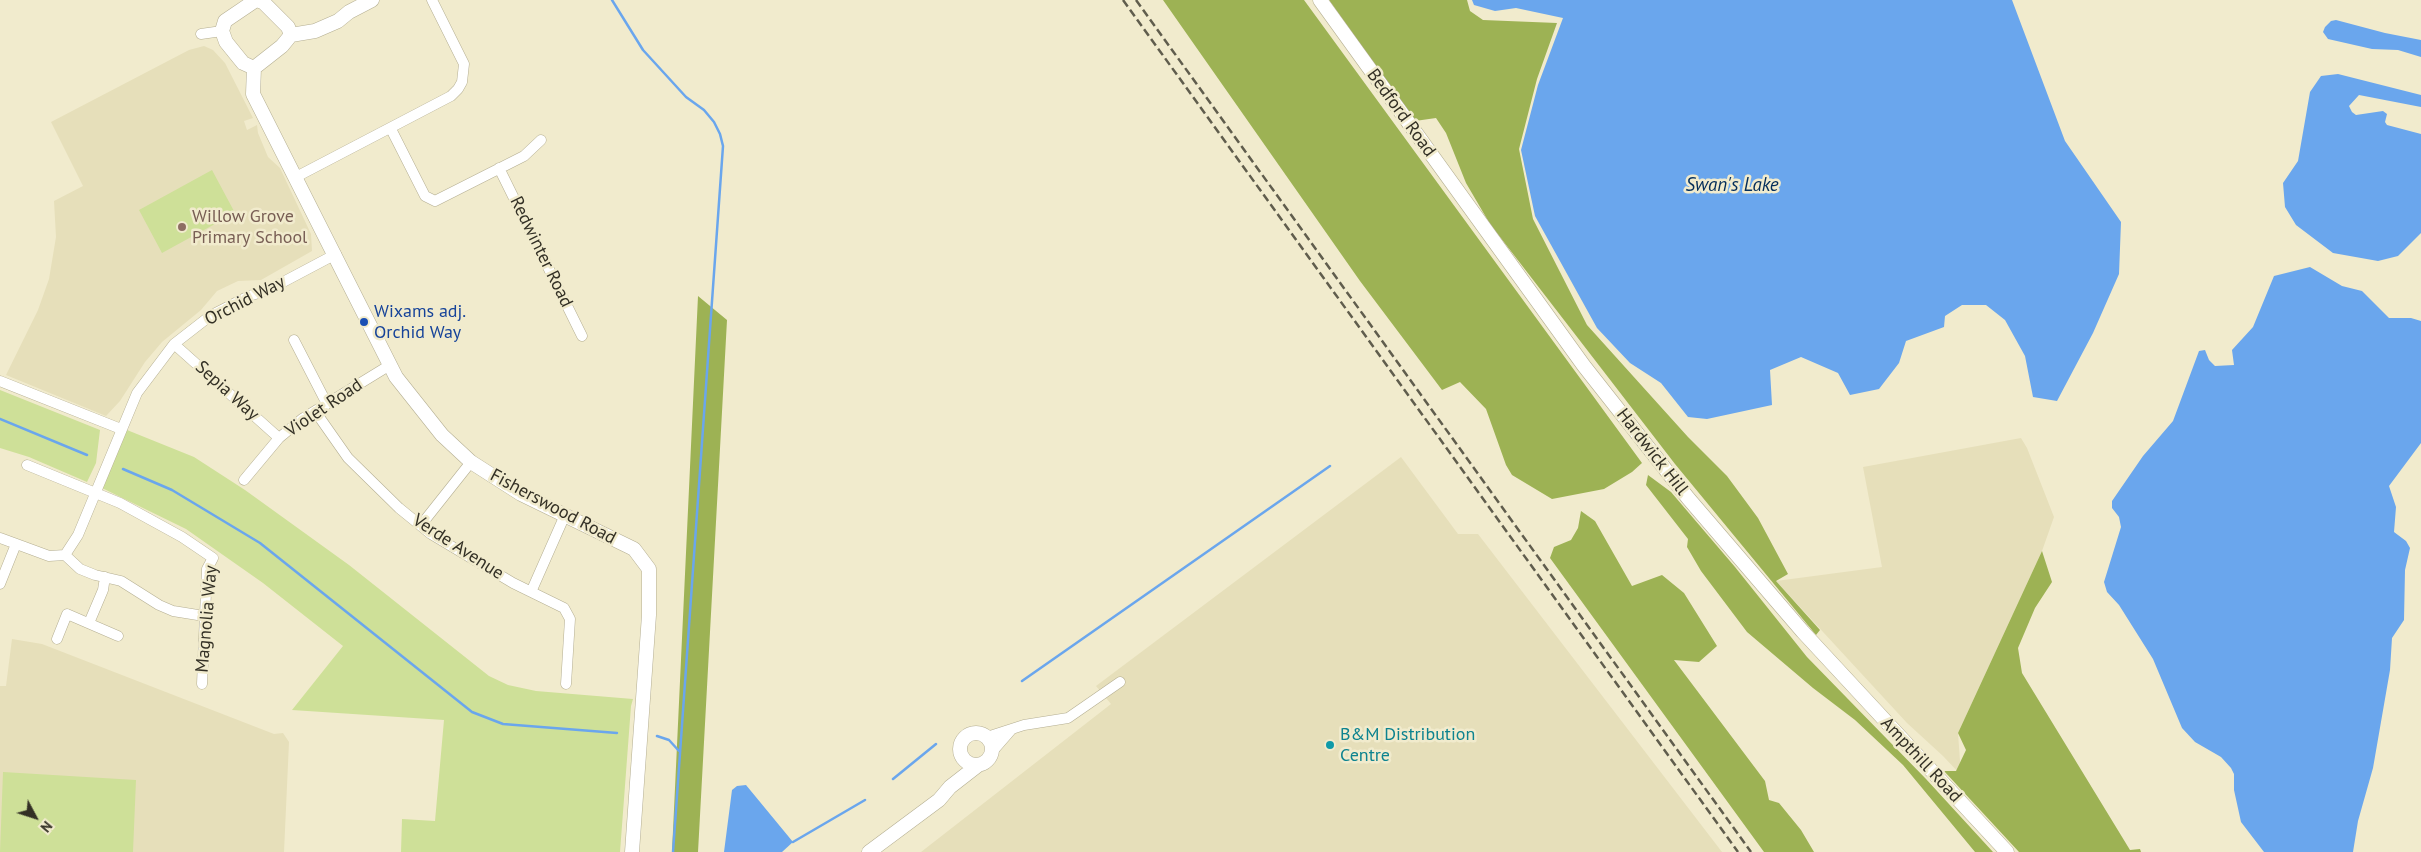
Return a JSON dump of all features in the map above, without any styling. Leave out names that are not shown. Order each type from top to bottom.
[{"type":"street","points":[[291,35],[288,27],[263,2],[256,0],[225,21],[222,32],[226,42],[243,64],[254,68],[282,46],[291,35],[315,31],[372,0]]},
{"type":"street","points":[[296,178],[451,96],[462,82],[464,73],[462,58],[432,0]]},
{"type":"street","name":"Bedford Road","points":[[1320,0],[1482,225]]},
{"type":"street","points":[[201,34],[222,32]]},
{"type":"street","name":"Fisherswood Road","points":[[254,68],[253,94],[336,254],[396,377],[442,434],[472,462],[520,494],[634,549],[648,569],[649,615],[632,852]]},
{"type":"street","points":[[392,128],[425,196],[435,201],[524,156],[541,140]]},
{"type":"street","name":"Redwinter Road","points":[[499,168],[582,336]]},
{"type":"street","name":"Hardwick Hill","points":[[1482,225],[1584,366],[1676,482],[1755,578],[1836,668]]},
{"type":"street","name":"Orchid Way","points":[[65,555],[78,535],[137,393],[174,344],[210,316],[243,299],[268,290],[336,254]]},
{"type":"street","points":[[294,340],[327,404]]},
{"type":"street","name":"Sepia Way","points":[[174,344],[279,438]]},
{"type":"street","name":"Violet Road","points":[[244,480],[279,438],[302,419],[390,366]]},
{"type":"street","points":[[0,380],[121,429]]},
{"type":"street","name":"Verde Avenue","points":[[315,411],[348,458],[372,484],[443,543],[531,592],[564,608],[570,619],[566,684]]},
{"type":"street","points":[[421,525],[472,462]]},
{"type":"street","points":[[27,465],[95,492]]},
{"type":"street","name":"Magnolia Way","points":[[95,492],[159,524],[213,558],[207,569],[202,684]]},
{"type":"street","points":[[531,592],[565,515]]},
{"type":"street","points":[[0,538],[48,556],[65,555],[80,569],[121,581],[159,605],[173,611],[204,616]]},
{"type":"street","points":[[0,584],[16,544]]},
{"type":"street","points":[[89,624],[102,590],[104,577]]},
{"type":"street","points":[[57,639],[67,614],[118,636]]},
{"type":"street","name":"Ampthill Road","points":[[1836,668],[2007,852]]},
{"type":"street","points":[[986,737],[1024,725],[1068,718],[1120,682]]},
{"type":"street","points":[[869,852],[939,800],[950,787],[977,766],[987,761],[992,752],[1013,729]]},
{"type":"street","points":[[950,787],[959,756],[960,744],[966,736],[976,733],[986,737],[990,741],[992,752]]},
{"type":"street","points":[[959,756],[972,766],[977,766]]},
{"type":"shaded area","name":"Willow Grove Primary School","points":[[204,46],[213,50],[225,63],[253,118],[244,121],[247,130],[257,125],[258,133],[268,157],[280,168],[311,234],[312,251],[261,280],[238,281],[217,291],[201,310],[162,342],[145,362],[120,401],[106,416],[6,375],[38,310],[49,279],[56,237],[54,201],[83,186],[51,122],[189,50]]},
{"type":"shaded area","points":[[2021,438],[2027,448],[2054,517],[2042,551],[1958,733],[1961,775],[1907,723],[1776,581],[1882,567],[1863,467]]},
{"type":"shaded area","points":[[1401,457],[1458,534],[1478,534],[1722,852],[921,852],[1111,704],[1096,686]]},
{"type":"shaded area","points":[[12,639],[42,644],[274,734],[283,733],[289,742],[284,852],[0,852],[0,686],[6,686]]},
{"type":"green space","points":[[1163,0],[1304,0],[1642,463],[1632,472],[1604,489],[1552,499],[1512,475],[1506,465],[1486,409],[1460,382],[1442,390],[1360,281]]},
{"type":"green space","points":[[1329,0],[1467,0],[1470,11],[1483,20],[1557,23],[1537,79],[1519,149],[1533,219],[1587,325],[1688,437],[1727,476],[1758,518],[1788,574],[1776,581],[1820,630],[1816,635],[1675,464],[1490,224],[1466,183],[1446,133],[1436,118],[1415,121]]},
{"type":"green space","points":[[212,170],[235,213],[162,253],[139,210]]},
{"type":"green space","points":[[698,296],[727,320],[698,852],[672,852]]},
{"type":"green space","points":[[0,390],[100,430],[96,463],[87,482],[29,457],[0,448]]},
{"type":"green space","points":[[127,430],[194,457],[245,490],[349,565],[489,676],[508,685],[536,691],[633,699],[620,852],[401,852],[402,819],[435,821],[444,720],[292,710],[343,646],[263,583],[186,529],[102,488]]},
{"type":"green space","points":[[1648,475],[1671,492],[1735,567],[1807,657],[1926,779],[1993,852],[1975,852],[1903,765],[1855,720],[1813,688],[1747,632],[1701,571],[1687,547],[1688,539],[1646,485]]},
{"type":"green space","points":[[1581,511],[1595,521],[1632,586],[1662,575],[1684,593],[1717,646],[1699,662],[1674,660],[1765,781],[1769,800],[1779,803],[1801,830],[1814,852],[1764,852],[1550,558],[1554,547],[1571,540],[1578,528]]},
{"type":"green space","points":[[2042,551],[2052,582],[2035,608],[2018,648],[2022,673],[2130,850],[2140,849],[2141,852],[2019,852],[1944,771],[1956,771],[1966,750],[1958,733]]},
{"type":"green space","points":[[3,772],[136,780],[133,852],[0,852]]},
{"type":"water","name":"Swan's Lake","points":[[1472,0],[2012,0],[2065,141],[2121,222],[2119,274],[2093,333],[2057,401],[2033,397],[2025,356],[2005,320],[1986,305],[1962,305],[1945,316],[1944,327],[1906,341],[1899,363],[1879,389],[1850,395],[1838,373],[1801,357],[1770,370],[1772,405],[1707,419],[1688,417],[1661,383],[1630,363],[1597,328],[1535,216],[1521,150],[1538,85],[1563,18],[1516,8],[1495,11],[1474,5]]},
{"type":"water","points":[[2336,20],[2421,40],[2421,57],[2398,50],[2372,49],[2328,39],[2323,32],[2325,27],[2331,21]]},
{"type":"water","points":[[2338,74],[2421,95],[2421,107],[2359,95],[2349,106],[2356,115],[2383,111],[2387,114],[2385,122],[2387,125],[2421,134],[2421,233],[2398,256],[2378,261],[2333,253],[2296,225],[2285,207],[2283,183],[2298,161],[2310,92],[2321,76]]},
{"type":"water","points":[[2310,267],[2342,286],[2362,291],[2389,318],[2411,318],[2421,321],[2421,443],[2389,486],[2396,507],[2394,532],[2406,541],[2410,548],[2405,570],[2404,620],[2392,638],[2390,670],[2373,768],[2358,821],[2353,852],[2264,852],[2241,822],[2234,790],[2234,774],[2231,768],[2221,757],[2195,742],[2182,728],[2153,659],[2119,605],[2107,592],[2104,582],[2121,527],[2119,517],[2112,508],[2112,501],[2143,456],[2173,421],[2199,351],[2205,350],[2209,360],[2215,366],[2234,365],[2232,350],[2253,327],[2274,276]]},
{"type":"water","points":[[746,785],[793,842],[782,852],[724,852],[732,790],[737,786]]},
{"type":"waterway","points":[[612,0],[643,50],[686,97],[704,110],[714,122],[723,146],[673,852]]},
{"type":"waterway","points":[[0,419],[87,455]]},
{"type":"waterway","points":[[1022,681],[1330,466]]},
{"type":"waterway","points":[[123,469],[172,490],[260,543],[472,712],[503,724],[617,733]]},
{"type":"waterway","points":[[657,736],[669,740],[679,751]]},
{"type":"waterway","points":[[893,779],[936,744]]},
{"type":"waterway","points":[[793,842],[865,800]]},
{"type":"railway","points":[[1123,0],[1738,852]]},
{"type":"railway","points":[[1136,0],[1751,852]]},
{"type":"place","name":"Willow Grove Primary School","points":[[182,227]]},
{"type":"place","name":"Wixams adj. Orchid Way","points":[[364,322]]},
{"type":"place","name":"B&M Distribution Centre","points":[[1330,745]]}]
